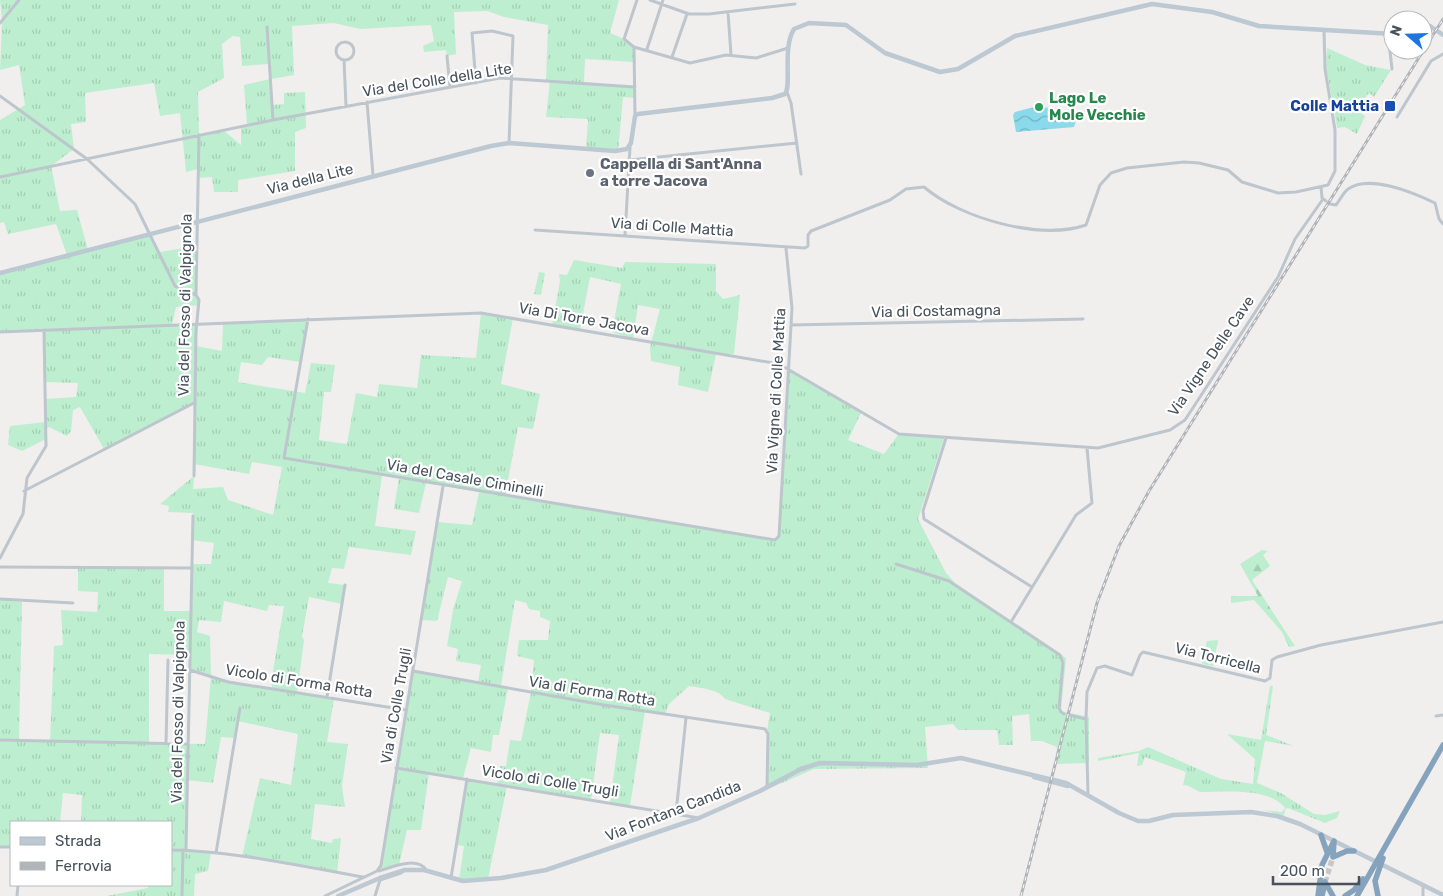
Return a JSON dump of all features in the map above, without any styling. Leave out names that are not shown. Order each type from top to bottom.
[{"type":"highway","points":[[1357,896],[1443,745]]},
{"type":"highway","points":[[1361,896],[1443,753]]},
{"type":"highway","points":[[1321,835],[1327,852]]},
{"type":"highway","points":[[1345,896],[1361,882],[1390,837]]},
{"type":"highway","points":[[1319,895],[1320,871],[1327,852],[1334,841]]},
{"type":"highway","points":[[1334,841],[1333,857],[1346,851],[1354,851]]},
{"type":"highway","points":[[1378,896],[1375,881],[1383,858]]},
{"type":"highway","points":[[1319,895],[1325,882],[1333,896]]},
{"type":"street","points":[[0,23],[19,0]]},
{"type":"street","points":[[637,0],[624,39],[634,46],[691,63],[731,55],[756,58],[788,48]]},
{"type":"street","points":[[650,0],[663,2],[687,14],[728,12],[796,4]]},
{"type":"street","points":[[647,49],[663,2]]},
{"type":"street","points":[[801,174],[791,103],[787,92],[789,88],[786,62],[793,30],[799,25],[839,23],[853,28],[889,54],[934,71],[948,71],[959,68],[1017,35],[1152,4],[1214,12],[1259,26],[1383,33]]},
{"type":"street","points":[[728,12],[731,55]]},
{"type":"street","points":[[672,57],[687,14]]},
{"type":"street","points":[[267,27],[273,120]]},
{"type":"street","points":[[1324,29],[1325,69],[1335,127],[1336,169],[1330,182],[1321,187],[1326,202]]},
{"type":"street","points":[[476,83],[472,34],[492,32],[513,36],[513,78],[509,144]]},
{"type":"street","points":[[346,42],[353,46],[354,52],[352,57],[344,60],[339,57],[336,50],[339,45],[346,42]]},
{"type":"street","points":[[625,236],[630,147],[634,116],[634,46]]},
{"type":"street","points":[[1397,117],[1430,62],[1443,54]]},
{"type":"street","points":[[447,56],[450,87]]},
{"type":"street","points":[[344,60],[346,106]]},
{"type":"street","points":[[1391,60],[1392,69]]},
{"type":"street","name":"Via del Colle della Lite","points":[[0,177],[273,120],[476,83],[513,78],[635,87]]},
{"type":"street","points":[[634,116],[646,112],[772,98],[787,92]]},
{"type":"street","points":[[0,96],[87,158],[136,205],[175,287],[196,295]]},
{"type":"street","points":[[367,102],[373,175]]},
{"type":"street","name":"Via del Fosso di Valpignola","points":[[194,476],[194,403],[199,299],[196,295],[199,135]]},
{"type":"street","points":[[630,160],[797,143]]},
{"type":"street","name":"Via della Lite","points":[[0,273],[477,149],[509,144],[615,151],[630,147]]},
{"type":"street","name":"Via di Colle Mattia","points":[[535,230],[807,248],[808,234],[812,230],[890,200],[906,189],[922,187],[935,197],[1009,226],[1055,230],[1087,224],[1099,186],[1111,173],[1129,168],[1195,163],[1228,170],[1242,182],[1273,192],[1296,192],[1321,187]]},
{"type":"street","name":"Via Vigne Delle Cave","points":[[946,438],[1101,448],[1168,431],[1185,420],[1278,277],[1295,239],[1326,202],[1336,205],[1345,191],[1356,185],[1387,186],[1435,203],[1439,219],[1443,224]]},
{"type":"street","name":"Via Vigne di Colle Mattia","points":[[779,536],[792,303],[786,248]]},
{"type":"street","name":"Via Di Torre Jacova","points":[[0,332],[481,313],[775,364],[788,369],[894,432],[946,438]]},
{"type":"street","name":"Via del Casale Ciminelli","points":[[308,319],[284,458],[773,540],[779,536]]},
{"type":"street","name":"Via di Costamagna","points":[[790,325],[1083,319]]},
{"type":"street","points":[[0,558],[23,514],[24,491],[28,475],[46,446],[44,330]]},
{"type":"street","points":[[24,491],[194,403]]},
{"type":"street","points":[[946,438],[923,511],[924,519],[1032,587]]},
{"type":"street","points":[[1011,622],[1076,515],[1093,501],[1087,448]]},
{"type":"street","name":"Via di Colle Trugli","points":[[371,874],[378,870],[381,864],[443,486]]},
{"type":"street","name":"Via del Fosso di Valpignola","points":[[182,896],[188,744],[193,516]]},
{"type":"street","points":[[896,564],[948,580],[1062,658],[1059,707],[1060,712],[1064,714]]},
{"type":"street","points":[[0,567],[191,568]]},
{"type":"street","points":[[327,697],[345,585]]},
{"type":"street","points":[[0,599],[73,603]]},
{"type":"street","name":"Via Torricella","points":[[1086,719],[1087,692],[1097,668],[1106,666],[1132,675],[1139,656],[1143,652],[1264,681],[1270,678],[1272,660],[1277,657],[1321,645],[1443,622]]},
{"type":"street","points":[[166,743],[168,660]]},
{"type":"street","name":"Vicolo di Forma Rotta","points":[[190,670],[228,682],[406,710]]},
{"type":"street","name":"Via di Forma Rotta","points":[[413,671],[767,731],[766,787]]},
{"type":"street","points":[[216,853],[240,708]]},
{"type":"street","points":[[1436,716],[1443,714]]},
{"type":"street","points":[[1070,715],[1086,719],[1088,794]]},
{"type":"street","points":[[676,814],[686,718]]},
{"type":"street","points":[[0,740],[188,744]]},
{"type":"street","name":"Via Fontana Candida","points":[[338,896],[402,870],[426,871],[451,878],[480,880],[544,870],[699,818],[766,787],[799,769],[820,763],[917,765],[959,758],[1076,788],[1116,811],[1138,821],[1149,821],[1173,815],[1251,812],[1290,820],[1443,895]]},
{"type":"street","name":"Vicolo di Colle Trugli","points":[[396,768],[699,818]]},
{"type":"street","points":[[451,878],[467,779]]},
{"type":"street","points":[[172,850],[216,853],[363,877]]},
{"type":"street","points":[[325,896],[363,877],[407,864],[424,866],[426,871]]},
{"type":"street","points":[[375,896],[379,881],[398,874],[402,870]]},
{"type":"street","points":[[1423,884],[1423,896]]},
{"type":"green space","points":[[0,0],[619,0],[610,33],[624,39],[634,47],[634,62],[585,59],[584,82],[635,87],[635,98],[623,97],[618,152],[586,149],[588,119],[546,117],[550,81],[546,80],[548,25],[504,17],[487,11],[454,12],[456,54],[447,56],[446,50],[424,52],[423,46],[434,41],[431,25],[360,29],[334,23],[292,26],[294,75],[271,79],[272,105],[284,104],[284,93],[305,92],[306,128],[295,132],[295,171],[238,180],[238,192],[214,192],[212,177],[198,178],[198,169],[186,172],[180,113],[160,116],[154,83],[85,93],[86,122],[71,124],[74,149],[51,166],[60,211],[77,210],[88,250],[149,233],[159,252],[197,246],[196,295],[199,305],[176,307],[172,325],[198,324],[196,346],[222,351],[223,323],[308,319],[300,362],[268,357],[262,365],[241,362],[238,382],[305,393],[311,363],[335,365],[331,392],[324,392],[319,440],[347,444],[356,393],[377,397],[379,384],[417,388],[421,355],[476,358],[481,313],[513,318],[501,384],[540,394],[533,429],[518,427],[505,496],[773,540],[779,535],[788,369],[861,413],[848,440],[884,454],[898,435],[944,438],[918,519],[946,573],[955,583],[1066,658],[1061,711],[1089,717],[1089,763],[1055,764],[1057,747],[1042,741],[1031,741],[1029,714],[1012,716],[1013,745],[999,745],[997,730],[958,730],[953,724],[925,727],[928,768],[814,769],[766,790],[767,731],[770,713],[725,699],[714,691],[689,686],[669,704],[665,714],[645,711],[630,806],[610,803],[619,735],[600,733],[591,799],[507,786],[488,879],[459,880],[464,846],[456,845],[467,779],[497,784],[500,766],[506,766],[510,740],[521,741],[531,692],[534,660],[517,656],[519,640],[548,640],[550,621],[540,617],[540,611],[529,609],[526,603],[515,600],[501,686],[508,688],[499,735],[493,735],[491,752],[471,748],[463,778],[429,773],[421,830],[407,830],[399,865],[380,868],[413,671],[478,682],[481,665],[456,661],[458,649],[447,646],[453,610],[462,581],[448,577],[437,621],[421,620],[437,522],[472,525],[479,492],[426,483],[419,513],[394,509],[399,478],[382,475],[375,526],[416,531],[411,555],[349,547],[344,569],[332,568],[328,583],[345,585],[342,604],[309,597],[302,637],[304,640],[297,693],[334,699],[327,742],[348,744],[342,786],[345,807],[315,804],[311,839],[332,843],[333,839],[341,838],[337,873],[242,857],[260,778],[291,785],[298,734],[238,721],[235,738],[221,737],[213,783],[188,780],[186,849],[211,852],[208,871],[195,874],[194,896],[107,896],[148,888],[148,886],[172,886],[172,821],[81,821],[82,795],[63,793],[60,821],[10,821],[10,847],[0,847],[0,599],[22,602],[19,740],[50,741],[54,646],[63,645],[61,610],[97,612],[98,592],[78,591],[78,567],[164,568],[164,611],[190,611],[191,564],[211,564],[214,543],[192,540],[193,513],[168,512],[169,506],[160,504],[194,476],[193,489],[223,487],[228,500],[273,515],[282,467],[252,462],[249,474],[194,464],[194,403],[104,449],[80,407],[73,410],[71,431],[67,436],[49,427],[46,429],[46,439],[22,451],[8,445],[10,426],[46,422],[45,399],[76,397],[78,383],[45,382],[44,330],[0,332],[0,273],[67,255],[56,224],[8,234],[4,222],[0,223],[0,120],[25,105],[19,65],[0,70],[2,21]],"holes":[[[233,36],[240,37],[242,66],[269,64],[270,79],[244,85],[247,125],[241,126],[241,145],[223,130],[199,135],[198,92],[224,78],[222,44]],[[224,601],[267,611],[269,605],[284,606],[271,683],[273,689],[211,677],[210,636],[197,632],[199,620],[221,622]],[[149,654],[190,655],[190,670],[211,677],[205,744],[149,743]]]},
{"type":"green space","points":[[1327,48],[1365,65],[1391,70],[1374,97],[1369,93],[1357,107],[1332,98],[1326,68]]},
{"type":"green space","points":[[1333,102],[1352,108],[1365,116],[1357,134],[1345,127],[1337,128]]},
{"type":"green space","points":[[574,260],[622,268],[625,262],[716,264],[716,291],[723,299],[740,295],[734,354],[716,354],[708,392],[678,385],[680,367],[651,361],[650,347],[660,309],[638,305],[633,339],[612,332],[621,284],[590,277],[580,330],[552,325],[560,281],[559,274],[567,275]]},
{"type":"green space","points":[[539,272],[545,273],[541,295],[534,294]]},
{"type":"green space","points":[[1262,550],[1268,551],[1263,555],[1270,566],[1252,580],[1295,646],[1289,647],[1282,632],[1254,600],[1231,603],[1231,596],[1258,596],[1240,564]]},
{"type":"green space","points":[[1218,640],[1213,666],[1202,664],[1207,641]]},
{"type":"green space","points":[[1270,686],[1273,686],[1266,735],[1294,746],[1265,741],[1257,783],[1281,793],[1314,814],[1325,815],[1340,811],[1337,818],[1325,823],[1288,808],[1285,809],[1284,816],[1263,810],[1282,812],[1285,808],[1278,801],[1257,794],[1246,792],[1201,792],[1183,785],[1186,772],[1145,757],[1142,765],[1137,766],[1139,753],[1098,761],[1098,758],[1139,751],[1148,747],[1221,779],[1253,784],[1255,759],[1227,734],[1261,740]]},
{"type":"water","name":"Lago Le Mole Vecchie","points":[[1030,108],[1049,108],[1067,112],[1076,120],[1074,127],[1016,132],[1013,115],[1015,112]]},
{"type":"tunnel","points":[[1325,882],[1333,857]]},
{"type":"railway","points":[[1021,896],[1097,603],[1119,546],[1149,491],[1443,19]]},
{"type":"place","name":"Colle Mattia","points":[[1390,106]]},
{"type":"place","name":"Lago Le Mole Vecchie","points":[[1039,107]]},
{"type":"place","name":"Cappella di Sant'Anna a torre Jacova","points":[[590,173]]}]
